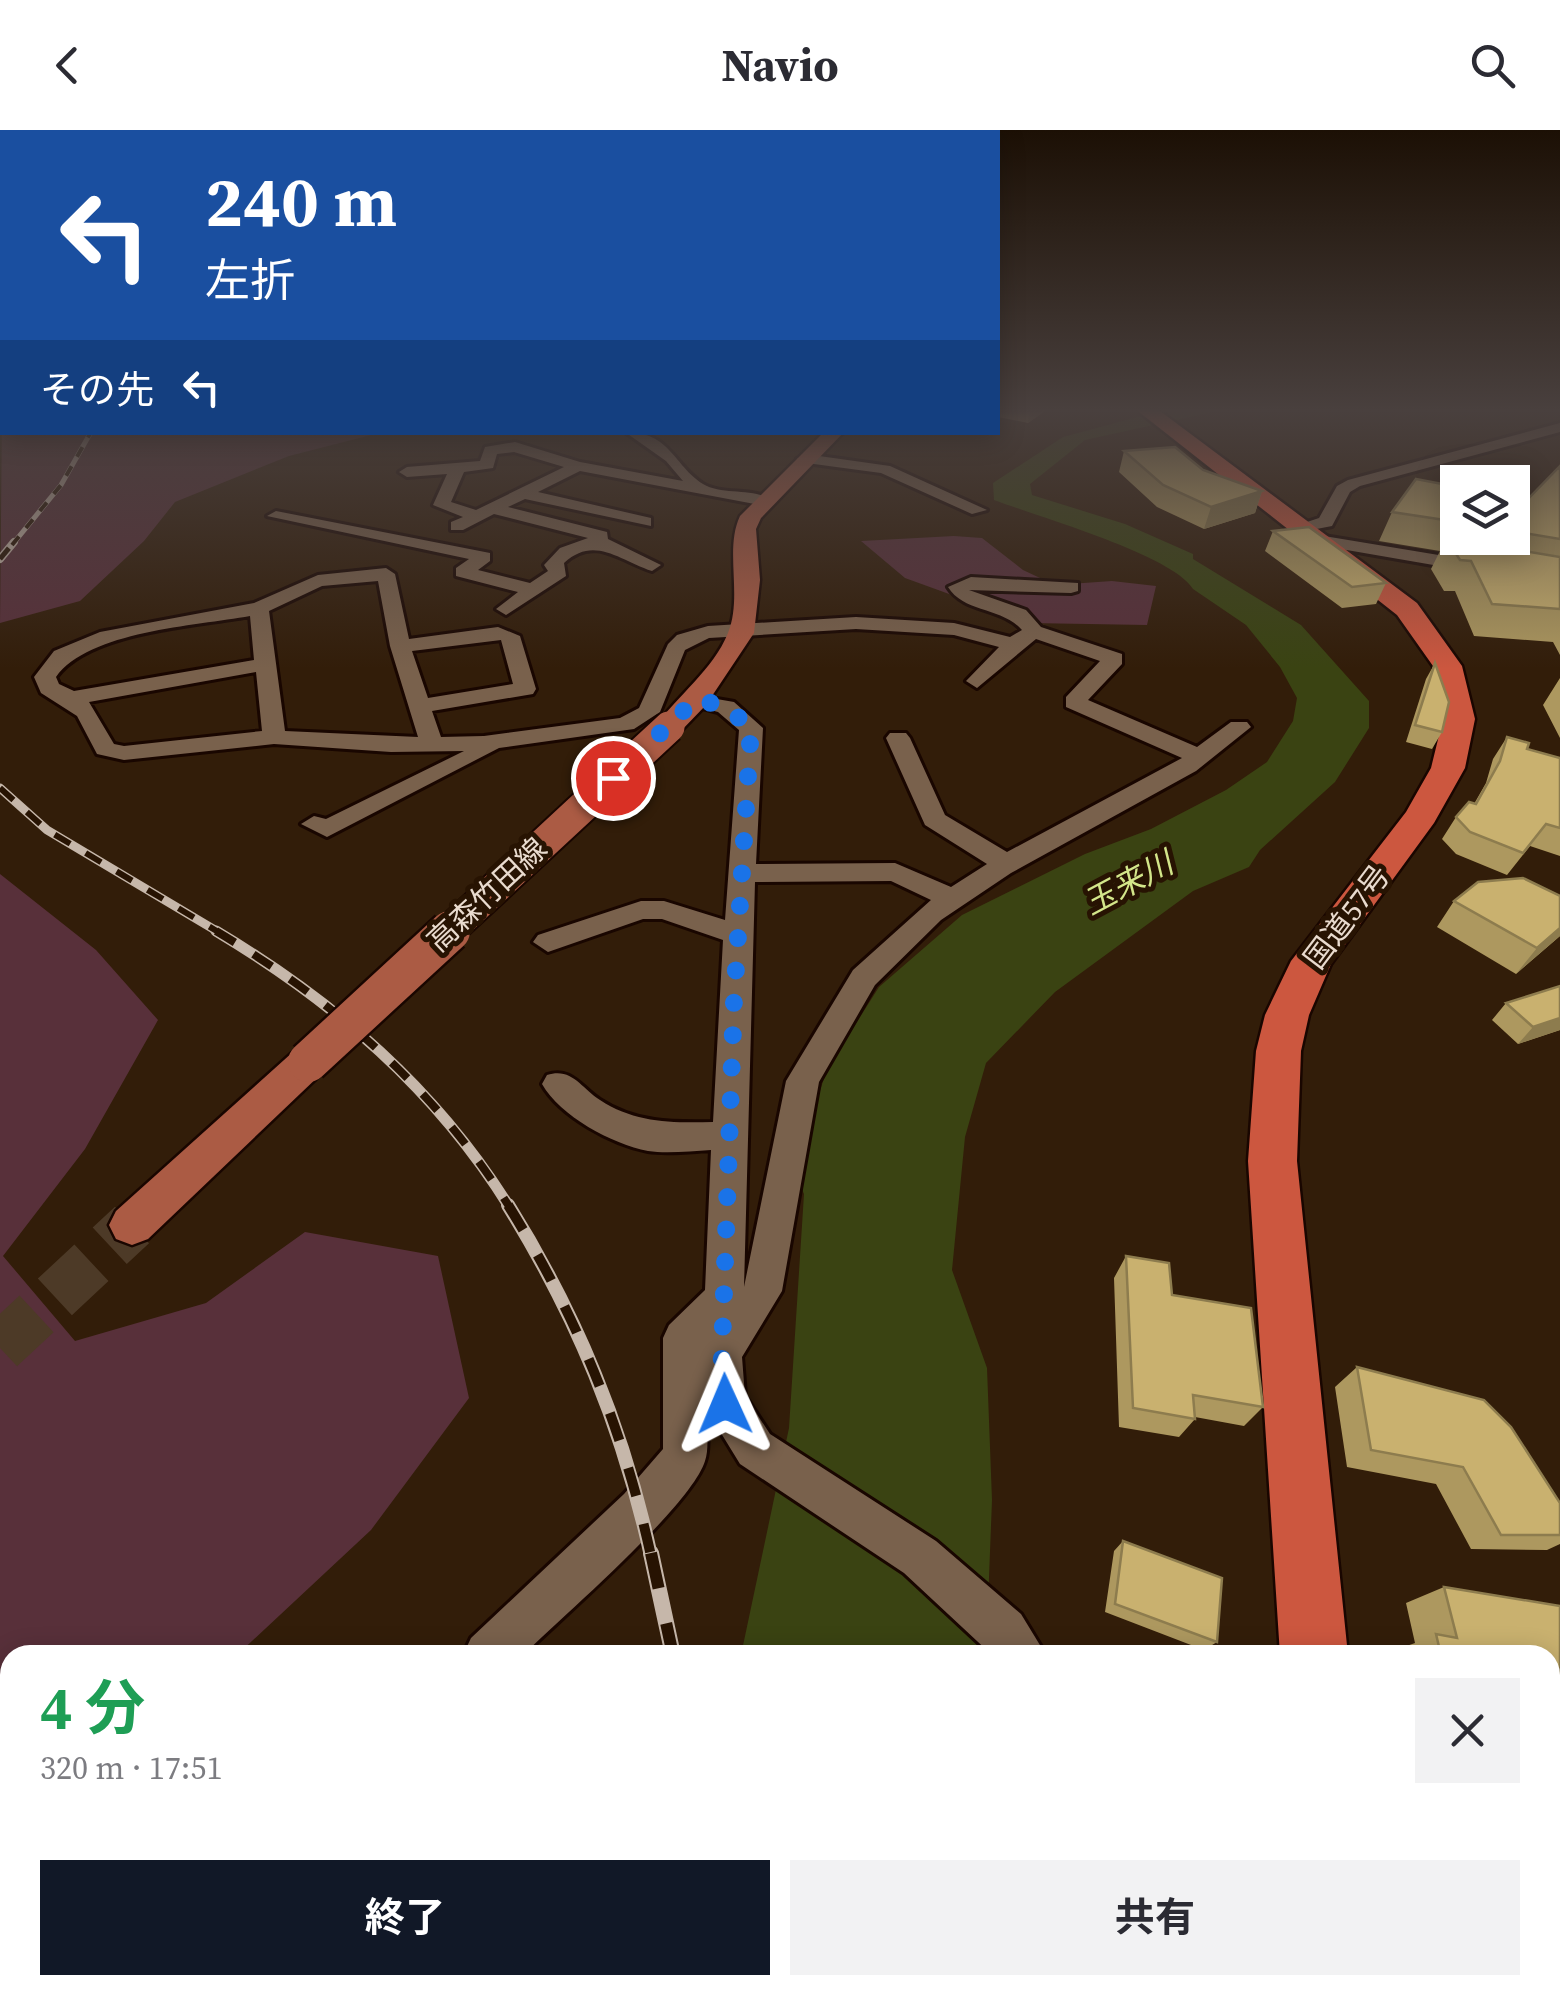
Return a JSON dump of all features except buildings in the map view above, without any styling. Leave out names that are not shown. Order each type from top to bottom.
[{"type":"highway","name":"国道57号","points":[[1258,495],[1407,610],[1441,646],[1464,687],[1470,728],[1452,781],[1323,942],[1302,976],[1287,1014],[1277,1059],[1272,1160],[1313,1645]]},
{"type":"main road","name":"高森竹田線","points":[[132,1226],[696,699],[742,633],[748,580],[745,529],[771,495]]},
{"type":"street","points":[[445,495],[441,505],[601,536],[598,541]]},
{"type":"street","points":[[267,664],[75,698],[49,688],[45,677],[61,655],[78,645],[259,608],[298,587],[386,574],[427,544],[516,495]]},
{"type":"street","points":[[534,495],[644,522]]},
{"type":"street","points":[[732,495],[765,502]]},
{"type":"street","points":[[944,495],[978,510]]},
{"type":"street","points":[[1309,534],[1326,522],[1340,495]]},
{"type":"street","points":[[276,516],[484,557],[463,572],[535,590]]},
{"type":"street","points":[[316,542],[338,528]]},
{"type":"street","points":[[1309,534],[1560,581]]},
{"type":"street","points":[[367,553],[390,538]]},
{"type":"street","points":[[506,609],[559,572],[552,565],[578,545],[598,541],[640,556],[652,565]]},
{"type":"street","points":[[386,574],[400,646],[423,706],[432,746]]},
{"type":"street","points":[[1071,586],[971,583],[958,587],[963,595],[1018,614],[1034,631],[1114,659],[1074,702],[1199,757]]},
{"type":"street","points":[[824,606],[921,617],[940,628]]},
{"type":"street","points":[[259,608],[274,738]]},
{"type":"street","points":[[75,698],[105,749],[124,753],[274,738],[432,746],[626,724],[649,712],[675,648],[684,638],[708,632],[742,633],[856,622],[940,628],[1012,644]]},
{"type":"street","points":[[977,681],[1012,644],[1034,631]]},
{"type":"street","points":[[400,646],[498,633],[510,636],[525,690],[423,706]]},
{"type":"street","points":[[696,699],[726,707],[751,728],[730,1136],[721,1380],[725,1404],[754,1449],[920,1557],[1014,1645]]},
{"type":"street","points":[[725,1348],[763,1291],[803,1081],[864,978],[952,899],[1007,864],[1110,812],[1199,757],[1238,727]]},
{"type":"street","points":[[898,738],[934,818],[1007,864]]},
{"type":"street","points":[[314,824],[327,829],[500,741]]},
{"type":"street","points":[[742,873],[895,872],[952,899]]},
{"type":"street","points":[[548,942],[641,910],[664,910],[738,935]]},
{"type":"street","points":[[559,1084],[588,1110],[649,1138],[730,1136]]},
{"type":"street","points":[[498,1645],[640,1510],[685,1457],[682,1338],[726,1295]]},
{"type":"shaded area","points":[[1,495],[192,495],[175,502],[144,541],[80,601],[0,623]]},
{"type":"shaded area","points":[[982,538],[1023,570],[1055,585],[1112,581],[1156,586],[1147,625],[1029,623],[905,578],[861,541]]},
{"type":"shaded area","points":[[0,874],[96,950],[158,1020],[85,1149],[3,1256],[75,1341],[206,1303],[305,1232],[438,1256],[469,1398],[371,1530],[248,1645],[0,1645]]},
{"type":"water","name":"玉来川","points":[[994,495],[1032,495],[1125,524],[1193,554],[1193,559],[1301,625],[1369,701],[1369,728],[1335,782],[1260,850],[1249,867],[1193,891],[1055,992],[986,1063],[965,1137],[952,1270],[987,1368],[992,1500],[986,1645],[743,1645],[789,1428],[804,1194],[794,1171],[827,1069],[879,987],[962,915],[1085,854],[1151,829],[1226,790],[1267,762],[1293,721],[1297,698],[1280,667],[1246,625],[1180,576],[1132,550],[994,500]]},
{"type":"tunnel","points":[[0,1348],[132,1225]]},
{"type":"railway","points":[[12,545],[53,495]]},
{"type":"railway","points":[[0,559],[14,542]]},
{"type":"railway","points":[[0,788],[47,830],[220,933]]},
{"type":"railway","points":[[216,931],[302,988],[380,1052],[450,1124],[508,1205]]},
{"type":"railway","points":[[508,1205],[556,1289],[595,1374],[627,1463],[651,1556]]},
{"type":"railway","points":[[651,1553],[671,1645]]},
{"type":"route","points":[[613,778],[696,699],[726,707],[751,728],[734,1000],[721,1380],[725,1404]]}]
